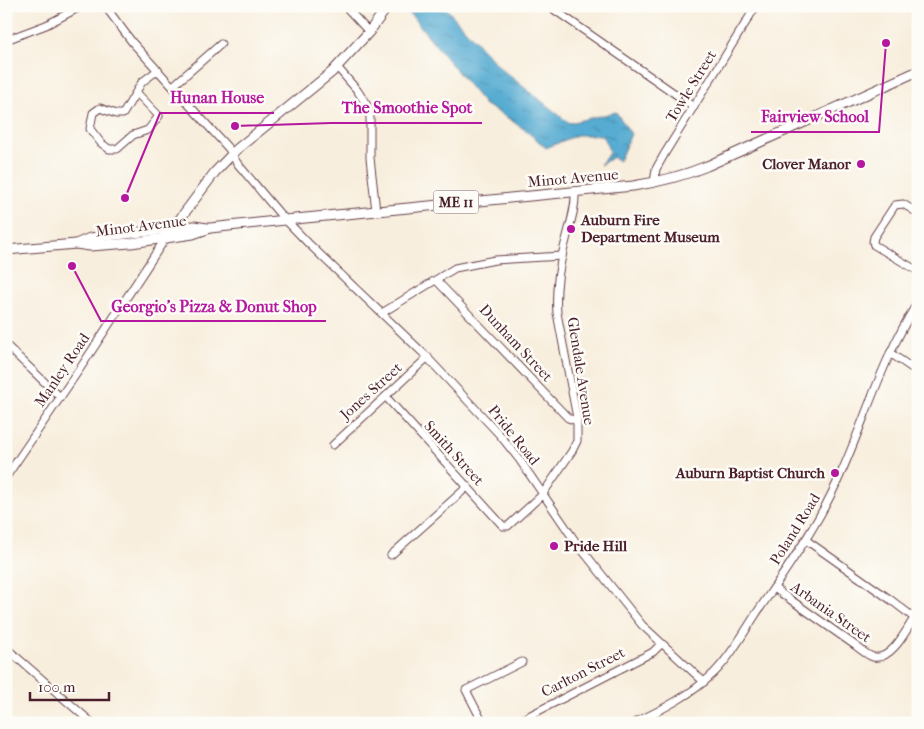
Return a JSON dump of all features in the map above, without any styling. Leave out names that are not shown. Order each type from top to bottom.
[{"type":"main road","name":"Manley Road","points":[[165,239],[215,172],[232,154],[248,138],[302,97],[337,67],[369,32],[388,6]]},
{"type":"main road","name":"Minot Avenue","points":[[76,244],[90,238],[194,226],[210,228],[654,183],[681,177],[707,166],[918,71]]},
{"type":"main road","name":"Minot Avenue","points":[[6,250],[76,244],[90,246],[165,239],[193,234],[210,228]]},
{"type":"street","points":[[6,40],[46,25],[82,6]]},
{"type":"street","name":"Pride Road","points":[[105,6],[123,32],[232,154],[237,163],[286,220],[428,357],[507,443],[563,526],[642,625],[704,682]]},
{"type":"street","points":[[345,6],[369,32]]},
{"type":"street","points":[[549,6],[694,107]]},
{"type":"street","name":"Towle Street","points":[[654,183],[658,166],[756,6]]},
{"type":"street","points":[[173,86],[221,44]]},
{"type":"street","points":[[337,67],[357,90],[368,107],[370,117],[370,158],[376,211]]},
{"type":"street","points":[[136,92],[159,116],[148,130],[133,134],[117,149],[109,150],[101,144],[90,129],[93,113],[100,108],[116,114],[123,114],[136,92],[142,82],[158,70]]},
{"type":"street","name":"Glendale Avenue","points":[[503,526],[508,526],[542,494],[574,447],[578,434],[557,313],[556,288],[574,209],[575,191]]},
{"type":"street","points":[[918,213],[907,205],[898,203],[874,236],[873,242],[874,245],[918,271]]},
{"type":"street","name":"Manley Road","points":[[6,477],[165,239]]},
{"type":"street","points":[[382,313],[455,268],[482,261],[562,256]]},
{"type":"street","name":"Dunham Street","points":[[436,280],[568,418],[577,421]]},
{"type":"street","name":"Poland Road","points":[[634,723],[674,702],[704,682],[725,660],[774,588],[825,510],[850,454],[872,393],[906,321],[918,302]]},
{"type":"street","points":[[6,345],[60,397]]},
{"type":"street","points":[[890,353],[918,372]]},
{"type":"street","name":"Jones Street","points":[[334,445],[428,357]]},
{"type":"street","name":"Smith Street","points":[[386,397],[466,488],[503,526]]},
{"type":"street","points":[[391,555],[466,488]]},
{"type":"street","points":[[806,540],[916,619]]},
{"type":"street","name":"Arbania Street","points":[[774,588],[868,655],[875,657],[882,656],[891,651],[916,619]]},
{"type":"street","name":"Carlton Street","points":[[515,723],[653,652],[661,644]]},
{"type":"street","points":[[6,648],[92,723]]},
{"type":"street","points":[[484,723],[466,690],[522,662]]},
{"type":"water","points":[[409,6],[444,6],[501,69],[569,123],[616,112],[631,134],[619,161],[613,157],[600,165],[610,152],[602,135],[577,135],[546,148],[517,124],[485,105],[406,9]]},
{"type":"place","name":"Fairview School","points":[[886,43]]},
{"type":"place","name":"The Smoothie Spot","points":[[235,126]]},
{"type":"place","name":"Clover Manor","points":[[861,164]]},
{"type":"place","name":"Hunan House","points":[[125,198]]},
{"type":"place","name":"Auburn Fire Department Museum","points":[[571,229]]},
{"type":"place","name":"Georgio's Pizza & Donut Shop","points":[[72,266]]},
{"type":"place","name":"Auburn Baptist Church","points":[[835,473]]},
{"type":"place","name":"Pride Hill","points":[[554,546]]}]
